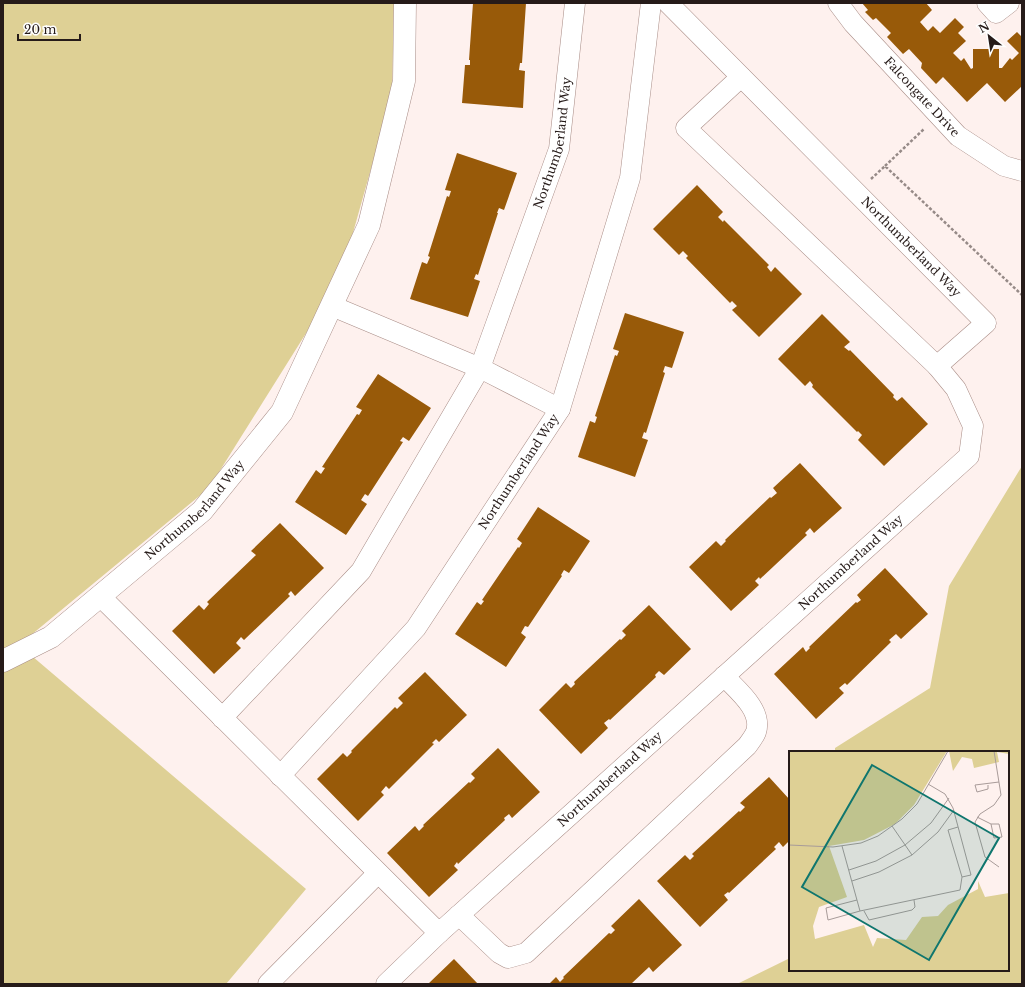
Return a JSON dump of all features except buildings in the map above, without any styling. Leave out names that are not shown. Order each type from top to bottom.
[{"type":"street","name":"Northumberland Way","points":[[3,661],[51,637],[202,511],[282,412],[369,225],[404,81],[405,3]]},
{"type":"street","name":"Northumberland Way","points":[[222,718],[362,571],[480,368],[559,149],[575,3]]},
{"type":"street","name":"Northumberland Way","points":[[280,776],[416,628],[560,409],[630,178],[651,3]]},
{"type":"street","name":"Northumberland Way","points":[[386,984],[439,933],[969,456],[973,426],[956,388],[937,366],[986,323],[668,3]]},
{"type":"street","name":"Falcongate Drive","points":[[838,3],[853,23],[958,136],[1004,166],[1022,171]]},
{"type":"street","points":[[987,3],[996,13],[1009,3]]},
{"type":"street","points":[[741,77],[686,128],[937,366]]},
{"type":"street","name":"Northumberland Way","points":[[332,306],[480,368],[560,409]]},
{"type":"street","points":[[100,596],[439,933]]},
{"type":"street","points":[[459,915],[498,953],[508,958],[526,953],[747,746],[756,732],[756,717],[751,705],[724,676]]},
{"type":"street","points":[[268,984],[378,873]]},
{"type":"path","points":[[857,192],[938,116]]},
{"type":"path","points":[[885,166],[1022,295]]},
{"type":"shaded area","points":[[3,3],[394,3],[392,94],[340,279],[209,488],[19,645],[306,889],[226,984],[3,984]]},
{"type":"shaded area","points":[[1022,466],[1022,984],[737,984],[789,958],[789,971],[1009,971],[1009,751],[835,751],[835,748],[930,688],[949,586]]}]
